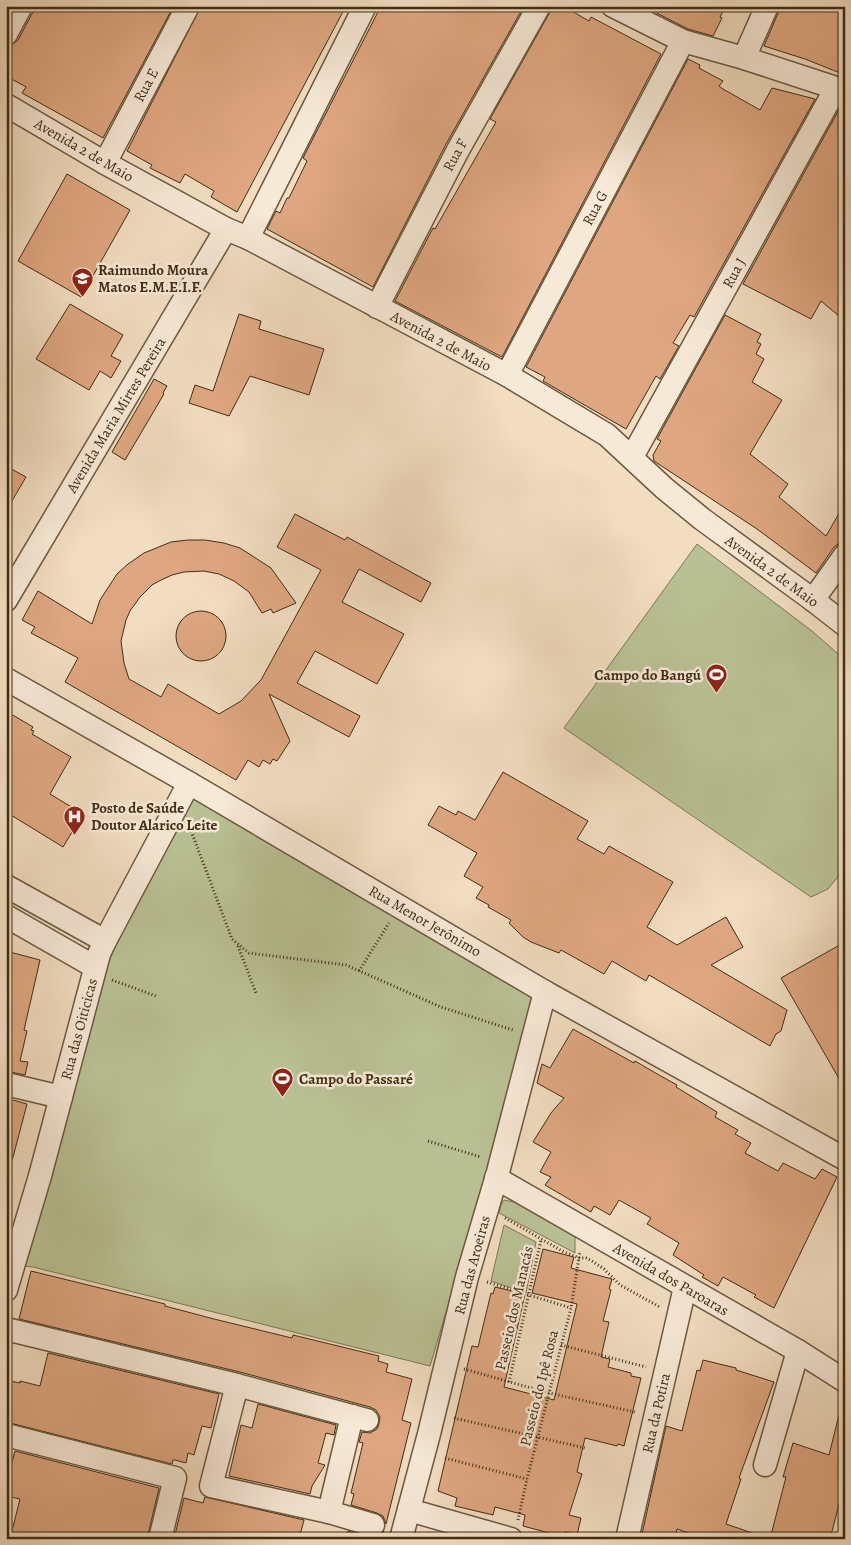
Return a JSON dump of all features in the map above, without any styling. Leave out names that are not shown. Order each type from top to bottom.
[{"type":"street","points":[[6,34],[21,6]]},
{"type":"street","name":"Rua E","points":[[105,163],[188,6]]},
{"type":"street","points":[[248,238],[365,6]]},
{"type":"street","name":"Rua F","points":[[377,307],[458,150],[539,6]]},
{"type":"street","points":[[613,6],[684,41],[840,89]]},
{"type":"street","points":[[744,58],[767,6]]},
{"type":"street","name":"Rua G","points":[[507,375],[684,41]]},
{"type":"street","name":"Rua J","points":[[632,457],[840,89]]},
{"type":"street","name":"Avenida 2 de Maio","points":[[6,105],[105,163],[226,229],[248,238],[507,375],[607,435],[664,488],[702,519],[845,625]]},
{"type":"street","name":"Avenida Maria Mirtes Pereira","points":[[6,600],[226,229]]},
{"type":"street","points":[[813,600],[845,555]]},
{"type":"street","name":"Rua Menor Jerônimo","points":[[6,680],[184,791],[400,906],[545,992],[845,1159]]},
{"type":"street","name":"Rua das Oiticicas","points":[[6,1290],[104,941],[184,791]]},
{"type":"street","points":[[6,886],[104,941]]},
{"type":"street","points":[[6,916],[95,970]]},
{"type":"street","name":"Rua das Aroeiras","points":[[401,1539],[467,1277],[496,1178],[545,992]]},
{"type":"street","points":[[6,1084],[61,1097]]},
{"type":"street","name":"Avenida dos Paroaras","points":[[496,1178],[798,1351],[845,1381]]},
{"type":"street","name":"Rua da Potira","points":[[627,1539],[685,1287]]},
{"type":"street","points":[[6,1330],[237,1385],[359,1418],[329,1512]]},
{"type":"street","points":[[765,1465],[798,1351]]},
{"type":"street","points":[[237,1385],[211,1486],[329,1512],[374,1525]]},
{"type":"street","points":[[6,1435],[175,1478],[160,1539]]},
{"type":"street","points":[[409,1510],[514,1531]]},
{"type":"path","points":[[184,791],[232,939],[249,953],[346,965],[441,1006],[533,1037]]},
{"type":"path","points":[[359,971],[400,906]]},
{"type":"path","points":[[238,945],[256,993]]},
{"type":"path","points":[[95,970],[156,996]]},
{"type":"path","points":[[428,1141],[474,1156]]},
{"type":"path","points":[[501,1216],[541,1240],[579,1258],[586,1258],[592,1261],[604,1269],[620,1285],[678,1317]]},
{"type":"path","name":"Passeio dos Manacás","points":[[510,1382],[541,1240]]},
{"type":"path","name":"Passeio do Ipê Rosa","points":[[514,1531],[570,1308],[579,1258]]},
{"type":"path","points":[[487,1277],[486,1282],[570,1308]]},
{"type":"path","points":[[561,1345],[652,1368]]},
{"type":"path","points":[[465,1362],[464,1369],[549,1393],[640,1413]]},
{"type":"path","points":[[451,1426],[453,1418],[585,1448]]},
{"type":"path","points":[[442,1466],[446,1450]]},
{"type":"path","points":[[444,1458],[527,1479]]},
{"type":"green space","name":"Campo do Bangú","points":[[697,544],[812,631],[845,660],[845,868],[828,889],[811,897],[564,728]]},
{"type":"green space","points":[[190,795],[534,997],[487,1175],[430,1366],[23,1266],[103,966]]},
{"type":"green space","points":[[504,1200],[514,1202],[575,1234],[575,1253],[499,1213]]},
{"type":"green space","points":[[504,1225],[536,1242],[526,1293],[491,1281]]},
{"type":"building","points":[[34,6],[167,6],[172,9],[103,138],[22,93],[26,87],[6,76],[6,47],[18,40],[33,12]]},
{"type":"building","points":[[201,6],[346,6],[237,212],[211,197],[214,191],[185,174],[180,183],[150,168],[152,165],[127,151]]},
{"type":"building","points":[[381,6],[524,6],[446,144],[373,287],[267,229],[276,211],[280,213],[287,198],[289,198],[307,161],[303,158]]},
{"type":"building","points":[[552,6],[563,6],[589,21],[591,17],[661,54],[502,357],[395,301],[433,228],[435,229],[496,122],[490,119]]},
{"type":"building","points":[[643,6],[726,6],[713,36],[688,29]]},
{"type":"building","points":[[780,6],[845,6],[845,75],[805,59],[764,46]]},
{"type":"building","points":[[688,59],[700,65],[699,68],[723,81],[719,86],[723,89],[760,110],[772,88],[815,99],[694,317],[690,315],[673,343],[679,346],[660,379],[656,376],[626,429],[543,381],[545,377],[526,367]]},
{"type":"building","points":[[841,106],[845,108],[845,321],[821,301],[811,319],[743,284]]},
{"type":"building","points":[[67,174],[130,210],[81,297],[18,261]]},
{"type":"building","points":[[70,304],[123,335],[111,356],[121,361],[111,378],[100,371],[89,390],[36,359]]},
{"type":"building","points":[[239,314],[261,321],[259,329],[324,349],[309,395],[250,376],[229,416],[189,403],[195,385],[213,391]]},
{"type":"building","points":[[725,315],[761,334],[757,342],[761,344],[756,354],[764,359],[752,382],[782,400],[750,454],[788,484],[779,497],[826,536],[845,503],[845,542],[839,543],[834,547],[816,573],[757,529],[654,461],[653,455],[661,441],[657,439]]},
{"type":"building","points":[[154,379],[167,386],[125,460],[112,452]]},
{"type":"building","points":[[6,466],[26,477],[6,511]]},
{"type":"building","points":[[295,514],[345,540],[347,537],[431,583],[421,602],[359,569],[342,602],[404,634],[377,684],[315,651],[297,683],[360,716],[349,737],[269,694],[290,741],[277,761],[273,759],[270,764],[263,760],[259,767],[248,760],[236,780],[65,682],[78,658],[31,633],[35,627],[22,620],[38,591],[92,624],[100,600],[117,574],[144,553],[171,542],[205,540],[240,548],[271,568],[296,603],[273,613],[271,609],[262,613],[249,592],[234,581],[219,574],[204,571],[184,572],[159,581],[140,597],[126,620],[121,641],[124,663],[129,679],[161,697],[168,684],[219,714],[241,701],[261,680],[321,570],[277,547]]},
{"type":"building","points":[[201,611],[210,613],[221,622],[226,636],[224,645],[215,656],[201,661],[192,659],[181,650],[176,636],[178,627],[187,616]]},
{"type":"building","points":[[6,711],[33,727],[31,730],[34,731],[32,734],[71,757],[50,794],[83,814],[63,847],[6,812]]},
{"type":"building","points":[[503,772],[588,821],[577,839],[604,854],[609,846],[673,882],[647,927],[677,945],[726,917],[743,947],[711,965],[787,1010],[781,1031],[776,1034],[770,1046],[649,975],[646,981],[612,961],[604,974],[561,950],[559,953],[531,942],[509,923],[511,920],[476,898],[483,887],[464,876],[477,853],[428,825],[439,806],[456,815],[458,811],[475,820]]},
{"type":"building","points":[[845,942],[845,1089],[781,978]]},
{"type":"building","points":[[6,951],[40,960],[24,1030],[27,1031],[20,1061],[28,1062],[25,1075],[6,1071]]},
{"type":"building","points":[[573,1029],[677,1085],[676,1087],[717,1112],[715,1117],[738,1130],[735,1134],[751,1143],[745,1153],[778,1171],[783,1163],[815,1179],[822,1169],[837,1177],[774,1308],[754,1297],[756,1295],[723,1277],[718,1286],[702,1277],[704,1275],[673,1255],[679,1243],[647,1224],[651,1218],[619,1200],[610,1215],[594,1206],[591,1212],[545,1185],[551,1177],[540,1172],[551,1152],[533,1142],[551,1113],[564,1098],[537,1083],[542,1064],[550,1068]]},
{"type":"building","points":[[6,1098],[27,1104],[12,1161],[6,1160]]},
{"type":"building","points":[[543,1249],[574,1257],[571,1268],[612,1279],[603,1321],[609,1322],[601,1357],[610,1359],[608,1367],[631,1373],[631,1376],[641,1378],[624,1446],[585,1438],[577,1472],[582,1474],[569,1515],[581,1518],[577,1535],[565,1532],[564,1537],[523,1526],[525,1515],[495,1507],[493,1515],[455,1506],[457,1498],[438,1491],[472,1346],[478,1347],[491,1293],[493,1294],[495,1287],[525,1294],[504,1387],[554,1400],[577,1304],[532,1293]]},
{"type":"building","points":[[31,1271],[165,1304],[165,1306],[214,1319],[292,1338],[293,1335],[379,1356],[378,1361],[388,1364],[386,1372],[412,1379],[402,1420],[411,1423],[386,1524],[383,1516],[351,1505],[354,1494],[351,1493],[363,1443],[359,1442],[362,1432],[370,1433],[377,1429],[380,1417],[376,1410],[240,1372],[19,1319]]},
{"type":"building","points":[[48,1353],[219,1394],[211,1428],[202,1426],[194,1455],[188,1453],[186,1463],[173,1460],[172,1464],[6,1422],[6,1380],[40,1386]]},
{"type":"building","points":[[703,1360],[736,1368],[736,1370],[774,1382],[739,1478],[741,1479],[726,1524],[761,1536],[760,1539],[706,1539],[677,1529],[675,1539],[657,1539],[642,1534],[666,1426],[682,1431],[697,1370],[700,1371]]},
{"type":"building","points":[[258,1404],[336,1425],[334,1435],[326,1433],[318,1463],[325,1465],[312,1486],[310,1494],[229,1476],[241,1425],[252,1428]]},
{"type":"building","points":[[839,1415],[845,1415],[845,1506],[839,1504],[830,1539],[770,1539],[786,1477],[783,1477],[793,1443],[829,1455]]},
{"type":"building","points":[[15,1451],[159,1488],[147,1539],[10,1539],[20,1499],[6,1496],[6,1485]]},
{"type":"building","points":[[205,1497],[304,1520],[299,1539],[174,1539],[184,1498],[203,1503]]},
{"type":"building","points":[[348,1531],[369,1538],[376,1538],[382,1535],[384,1531],[382,1539],[346,1539]]},
{"type":"place","name":"Raimundo Moura Matos E.M.E.I.F.","points":[[82,298]]},
{"type":"place","name":"Campo do Bangú","points":[[717,694]]},
{"type":"place","name":"Posto de Saúde Doutor Alarico Leite","points":[[75,836]]},
{"type":"place","name":"Campo do Passaré","points":[[283,1098]]}]
